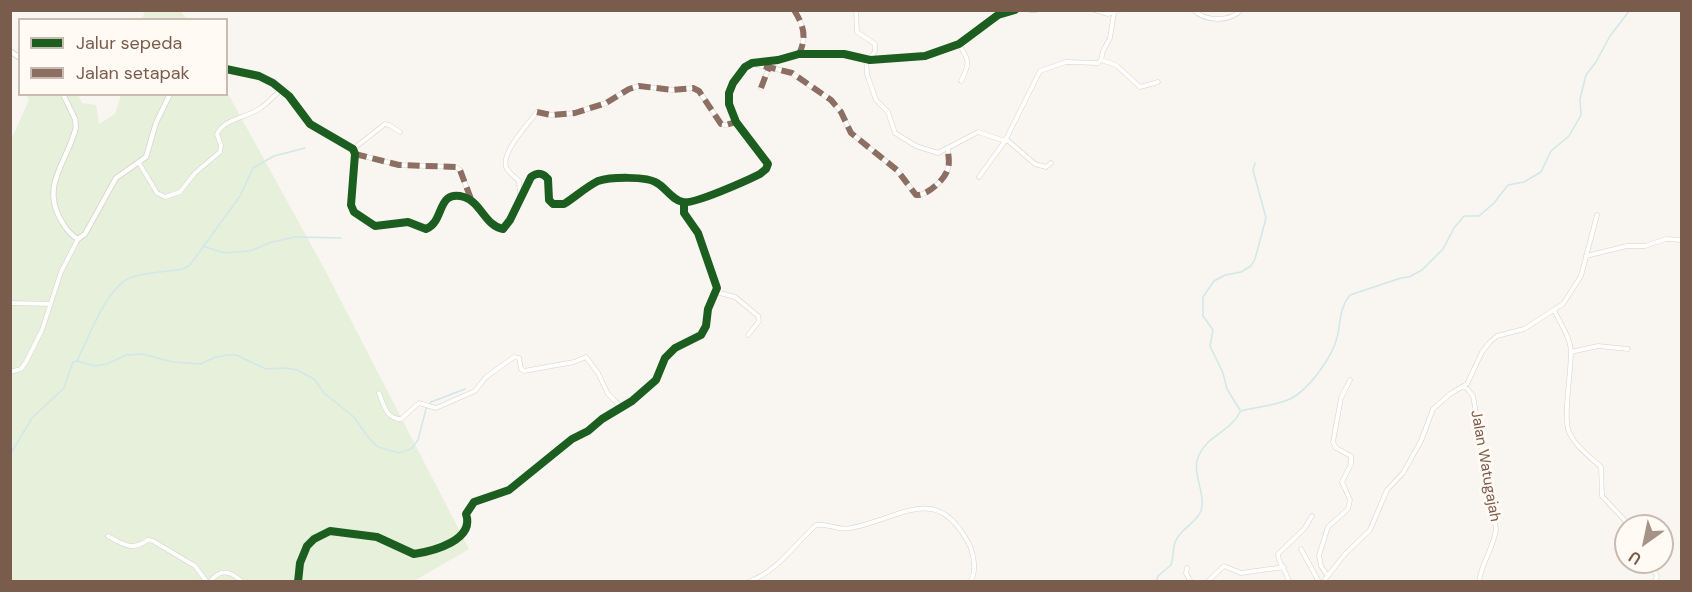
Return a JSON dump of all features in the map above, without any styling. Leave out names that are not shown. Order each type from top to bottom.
[{"type":"street","points":[[794,10],[804,31],[804,42],[799,54]]},
{"type":"street","points":[[856,10],[857,32],[875,45],[875,51],[868,59],[867,74],[876,100],[888,112],[895,133],[910,144],[938,153],[978,132],[1006,140],[1035,164],[1046,167],[1051,163]]},
{"type":"street","points":[[228,69],[259,76],[282,89],[310,124],[354,152],[399,165],[456,167],[460,170],[471,199],[493,225],[502,229],[507,226],[531,177],[536,174],[545,176],[548,180],[549,200],[558,205],[564,204],[602,180],[637,178],[656,182],[674,198],[684,203],[751,179],[766,169],[768,164],[736,122],[729,104],[729,93],[738,74],[752,63],[778,60],[799,54],[844,54],[868,59],[925,56],[959,44],[998,15],[1015,10]]},
{"type":"street","points":[[1095,10],[1108,14],[1119,10]]},
{"type":"street","points":[[1194,10],[1205,18],[1229,18],[1236,16],[1241,10]]},
{"type":"street","points":[[979,177],[1006,140],[1040,71],[1062,62],[1098,63],[1110,38],[1114,13]]},
{"type":"street","points":[[959,44],[969,62],[961,81]]},
{"type":"street","points":[[1101,60],[1116,65],[1140,87],[1158,82]]},
{"type":"street","points":[[752,63],[792,73],[831,100],[841,112],[850,133],[897,170],[916,195],[922,195],[945,177],[949,167],[948,148]]},
{"type":"street","points":[[761,88],[769,67]]},
{"type":"street","points":[[520,200],[519,181],[506,167],[506,160],[517,136],[537,112],[551,115],[575,113],[606,103],[629,89],[639,86],[673,90],[693,88],[699,91],[721,124],[736,122]]},
{"type":"street","points":[[140,163],[157,193],[165,197],[176,195],[195,173],[220,152],[221,145],[217,134],[220,128],[226,123],[257,110],[282,89]]},
{"type":"street","points":[[64,96],[72,111],[76,127],[56,175],[52,198],[62,221],[71,235],[78,239]]},
{"type":"street","points":[[10,372],[21,369],[27,362],[42,330],[61,272],[78,239],[85,234],[116,178],[146,157],[150,150],[156,123],[169,96]]},
{"type":"street","points":[[400,132],[385,124],[354,152],[351,205],[354,212],[375,226],[408,222],[426,229],[434,223],[446,199],[452,195],[471,199]]},
{"type":"street","points":[[298,582],[300,563],[307,546],[314,539],[330,531],[377,537],[414,554],[456,540],[466,530],[467,510],[474,502],[509,490],[572,439],[588,431],[602,419],[632,401],[656,380],[665,358],[675,348],[701,335],[706,326],[708,309],[717,288],[698,234],[684,213],[684,203]]},
{"type":"street","points":[[1323,582],[1349,549],[1370,530],[1387,490],[1405,470],[1421,441],[1433,409],[1450,394],[1465,386],[1482,352],[1493,338],[1524,329],[1563,304],[1581,276],[1597,215]]},
{"type":"street","points":[[1586,256],[1628,246],[1645,246],[1666,239],[1682,240]]},
{"type":"street","points":[[716,292],[735,297],[758,316],[759,321],[748,335]]},
{"type":"street","points":[[10,303],[51,304]]},
{"type":"street","points":[[1554,310],[1568,339],[1571,352],[1569,431],[1601,467],[1602,496],[1619,514]]},
{"type":"street","points":[[1571,352],[1598,346],[1628,349]]},
{"type":"street","points":[[379,393],[388,414],[398,419],[416,404],[436,408],[475,391],[486,377],[510,358],[516,356],[524,371],[588,357],[608,394],[621,407]]},
{"type":"street","points":[[1328,575],[1319,561],[1321,547],[1328,527],[1348,509],[1350,500],[1342,482],[1351,464],[1351,456],[1336,448],[1334,442],[1341,398],[1350,380]]},
{"type":"street","name":"Jalan Watugajah","points":[[1465,386],[1473,396],[1496,529],[1492,545],[1481,569],[1479,582]]},
{"type":"street","points":[[748,582],[769,573],[816,525],[823,524],[839,530],[893,514],[926,508],[944,512],[964,536],[972,551],[974,568],[970,582]]},
{"type":"street","points":[[1289,582],[1284,567],[1277,557],[1278,554],[1305,528],[1312,516]]},
{"type":"street","points":[[108,536],[130,546],[140,546],[151,539],[195,566],[209,582],[215,575],[224,572],[231,573],[242,582]]},
{"type":"street","points":[[1301,549],[1318,582]]},
{"type":"street","points":[[1207,582],[1224,566],[1241,573],[1284,567]]},
{"type":"street","points":[[1187,568],[1186,573],[1191,582]]},
{"type":"street","points":[[1656,579],[1662,582]]},
{"type":"green space","points":[[145,11],[181,11],[185,18],[142,18]]},
{"type":"green space","points":[[228,94],[325,270],[469,549],[414,581],[10,581],[11,140],[29,100],[27,96],[78,96],[82,103],[96,105],[99,124],[115,114],[121,96],[228,96]]},
{"type":"waterway","points":[[1241,411],[1290,399],[1312,381],[1334,346],[1342,310],[1350,295],[1409,277],[1422,270],[1443,249],[1454,228],[1464,216],[1479,216],[1494,203],[1508,185],[1524,182],[1541,172],[1551,151],[1569,136],[1581,115],[1580,99],[1586,75],[1610,36],[1630,10]]},
{"type":"waterway","points":[[10,455],[32,418],[64,388],[73,362],[77,361],[100,313],[115,290],[132,277],[183,269],[190,265],[240,196],[253,168],[274,156],[305,148]]},
{"type":"waterway","points":[[1240,410],[1227,389],[1223,373],[1210,346],[1213,330],[1203,316],[1203,297],[1214,281],[1225,275],[1241,272],[1251,266],[1255,259],[1266,218],[1253,170],[1255,163]]},
{"type":"waterway","points":[[203,246],[224,253],[250,251],[272,242],[295,237],[341,238]]},
{"type":"waterway","points":[[77,361],[95,366],[107,364],[126,355],[142,354],[173,362],[200,364],[216,357],[236,355],[266,369],[297,370],[314,379],[324,393],[354,417],[378,447],[399,453],[411,449],[418,440],[426,409],[431,402],[465,389]]},
{"type":"waterway","points":[[1156,582],[1158,576],[1171,565],[1176,540],[1201,510],[1202,499],[1196,468],[1199,455],[1203,448],[1231,424],[1240,412]]},
{"type":"marked path","points":[[794,10],[803,32],[799,54]]},
{"type":"marked path","points":[[764,66],[792,73],[831,100],[841,112],[851,133],[897,170],[916,195],[930,190],[944,177],[949,166],[948,149]]},
{"type":"marked path","points":[[761,88],[769,67]]},
{"type":"marked path","points":[[537,112],[551,115],[575,113],[606,103],[629,89],[639,86],[673,90],[693,88],[699,91],[721,124],[736,122]]},
{"type":"marked path","points":[[355,154],[399,165],[456,167],[460,170],[471,199]]},
{"type":"cycle path","points":[[228,69],[259,76],[273,83],[289,96],[310,124],[353,149],[355,154],[351,205],[354,212],[375,226],[408,222],[426,229],[436,220],[445,202],[455,196],[470,200],[492,223],[503,229],[510,220],[531,177],[538,174],[548,179],[549,200],[553,204],[564,204],[598,181],[628,178],[652,181],[676,199],[689,202],[760,174],[768,164],[736,122],[729,104],[729,93],[733,83],[745,67],[752,63],[778,60],[799,54],[844,54],[870,60],[925,56],[959,44],[998,15],[1015,10]]},
{"type":"cycle path","points":[[298,582],[300,563],[307,546],[314,539],[330,531],[377,537],[414,554],[451,543],[464,531],[467,523],[466,514],[474,502],[509,490],[572,439],[588,431],[602,419],[632,401],[656,380],[665,358],[675,348],[701,335],[706,326],[708,309],[717,288],[698,233],[684,213],[684,203]]}]
